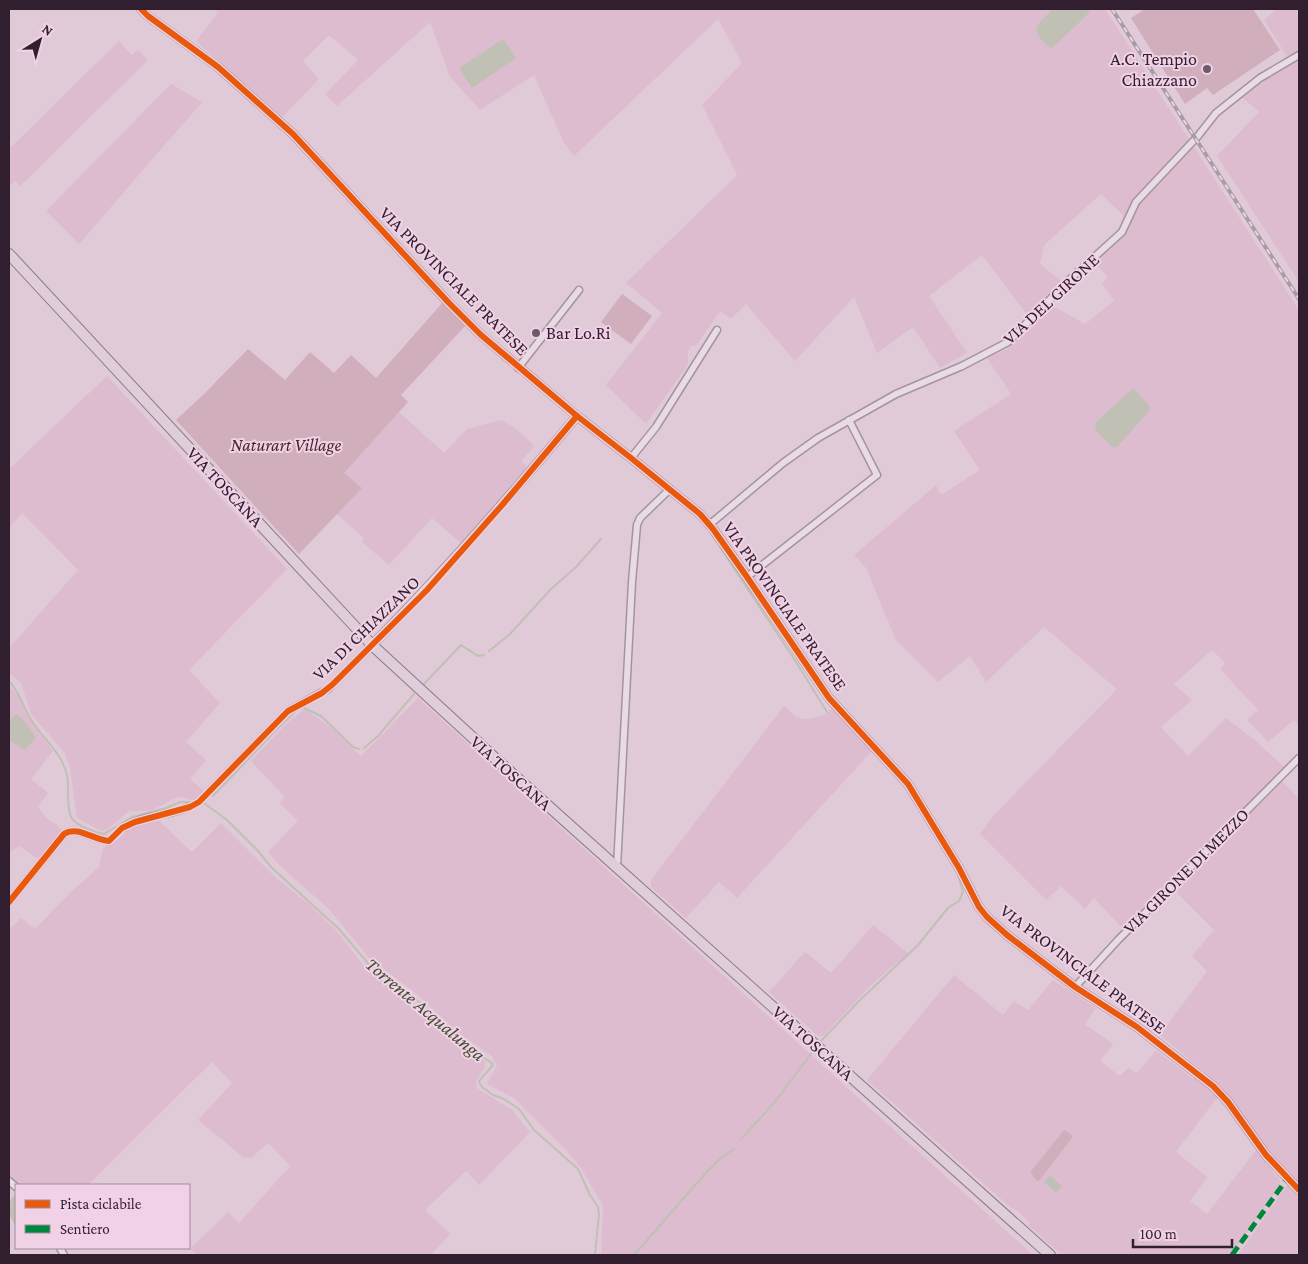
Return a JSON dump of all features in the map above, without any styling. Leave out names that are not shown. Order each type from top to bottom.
[{"type":"main road","name":"VIA TOSCANA","points":[[9,254],[372,645],[1050,1255]]},
{"type":"street","name":"VIA PROVINCIALE PRATESE","points":[[141,9],[218,67],[292,134],[454,308],[518,368],[670,488],[709,525],[747,577],[829,698],[908,784],[959,868],[979,907],[987,917],[1007,935],[1075,987],[1136,1027],[1213,1086],[1228,1102],[1266,1155],[1299,1190]]},
{"type":"street","name":"VIA DEL GIRONE","points":[[709,525],[798,450],[896,394],[962,366],[1008,342],[1069,280],[1122,232],[1136,202],[1194,141],[1216,113],[1260,78],[1299,55]]},
{"type":"street","points":[[518,368],[579,290]]},
{"type":"street","points":[[631,458],[656,427],[717,330]]},
{"type":"street","name":"VIA DI CHIAZZANO","points":[[9,902],[64,834],[70,830],[78,830],[100,840],[108,841],[122,828],[135,822],[199,802],[288,711],[328,689],[440,576],[577,416]]},
{"type":"street","points":[[747,577],[877,475],[849,420]]},
{"type":"street","points":[[617,867],[631,590],[637,525],[640,518],[670,488]]},
{"type":"street","name":"VIA GIRONE DI MEZZO","points":[[1075,987],[1118,940],[1299,758]]},
{"type":"shaded area","points":[[214,9],[1105,9],[1299,310],[1299,725],[1294,720],[1268,742],[1247,720],[1258,710],[1220,669],[1225,663],[1212,650],[1174,684],[1192,700],[1161,727],[1188,756],[1226,718],[1256,741],[1284,767],[1276,775],[1299,799],[1299,1184],[1280,1165],[1220,1085],[1160,1035],[1207,971],[1192,956],[1214,930],[1167,883],[1122,928],[1094,898],[1085,909],[1061,886],[1046,900],[980,834],[994,815],[1117,689],[1044,627],[986,682],[970,656],[938,682],[896,640],[866,568],[854,555],[936,485],[941,495],[980,470],[954,431],[1011,394],[987,358],[1007,349],[1053,306],[1085,324],[1114,301],[1102,284],[1108,277],[1095,263],[1129,227],[1122,214],[1101,194],[1044,245],[1040,264],[1061,281],[1027,315],[982,255],[929,296],[967,353],[940,368],[913,327],[877,353],[854,297],[795,361],[746,304],[731,319],[720,311],[696,346],[692,345],[688,351],[688,365],[646,424],[606,385],[662,313],[626,283],[737,175],[702,105],[742,63],[718,19],[574,156],[564,143],[534,75],[480,110],[450,77],[430,22],[337,106],[325,94],[358,60],[329,35],[303,61],[319,79],[282,117],[196,41],[218,13]]},
{"type":"shaded area","points":[[1053,9],[1091,9],[1051,49],[1038,36],[1036,29],[1039,23]]},
{"type":"shaded area","points":[[1276,9],[1299,9],[1299,282],[1217,156],[1259,112],[1242,97],[1257,84],[1291,63],[1264,20]]},
{"type":"shaded area","points":[[503,39],[516,58],[472,88],[459,68]]},
{"type":"shaded area","points":[[119,41],[132,55],[138,50],[148,60],[20,186],[15,181],[9,187],[9,149]]},
{"type":"shaded area","points":[[171,84],[202,102],[79,244],[46,211]]},
{"type":"shaded area","points":[[107,376],[287,569],[189,670],[220,703],[186,742],[206,760],[190,779],[204,791],[194,801],[182,797],[173,799],[149,811],[129,811],[107,830],[101,831],[77,818],[70,768],[64,752],[31,714],[21,683],[9,673],[9,648],[78,570],[22,513],[9,528],[9,469]]},
{"type":"shaded area","points":[[1134,389],[1148,404],[1150,410],[1117,447],[1112,447],[1096,431],[1095,423]]},
{"type":"shaded area","points":[[399,412],[444,453],[467,429],[502,420],[516,429],[535,446],[521,461],[527,467],[461,543],[432,518],[389,565],[362,542],[364,538],[337,514],[362,488],[343,473]]},
{"type":"shaded area","points":[[9,684],[19,698],[33,725],[53,751],[31,779],[48,793],[38,807],[47,819],[56,824],[62,832],[40,860],[19,846],[9,853]]},
{"type":"shaded area","points":[[418,698],[1033,1255],[601,1255],[603,1206],[581,1168],[566,1150],[514,1098],[487,1084],[497,1066],[492,1056],[457,1032],[417,994],[369,958],[329,909],[280,866],[268,852],[298,821],[280,803],[285,797],[251,761],[287,723],[305,709],[330,727],[361,756]]},
{"type":"shaded area","points":[[784,706],[796,717],[803,719],[824,715],[833,708],[872,751],[737,898],[719,882],[686,918],[651,887],[651,880]]},
{"type":"shaded area","points":[[16,714],[35,736],[35,739],[24,750],[9,740],[9,722]]},
{"type":"shaded area","points":[[157,819],[192,852],[221,823],[275,877],[309,904],[336,930],[363,965],[423,1010],[458,1043],[485,1061],[485,1068],[476,1082],[477,1088],[512,1110],[530,1132],[479,1185],[466,1171],[425,1210],[450,1234],[431,1255],[198,1255],[190,1249],[228,1212],[239,1223],[290,1166],[268,1143],[251,1158],[243,1157],[198,1120],[232,1083],[212,1062],[89,1184],[16,1184],[9,1177],[9,927],[12,927],[21,918],[35,929],[72,891],[99,867],[103,848],[122,836],[134,825]]},
{"type":"shaded area","points":[[873,925],[908,953],[872,984],[823,1036],[818,1036],[769,992],[805,952],[831,973]]},
{"type":"shaded area","points":[[954,975],[1003,1015],[1014,1001],[1028,1010],[1053,980],[1096,1008],[1085,1024],[1112,1043],[1113,1045],[1100,1061],[1120,1076],[1128,1068],[1137,1073],[1156,1050],[1192,1078],[1198,1079],[1216,1096],[1217,1098],[1176,1152],[1207,1177],[1190,1201],[1207,1214],[1256,1150],[1280,1180],[1280,1186],[1231,1255],[1062,1255],[1028,1225],[1029,1222],[1016,1210],[1010,1207],[867,1080]],"holes":[[[1064,1130],[1073,1137],[1039,1181],[1031,1174],[1031,1171]]]},
{"type":"shaded area","points":[[1050,1175],[1062,1186],[1056,1193],[1044,1182]]},
{"type":"shaded area","points":[[1287,1185],[1299,1198],[1299,1255],[1238,1255]]},
{"type":"shaded area","points":[[13,1196],[15,1197],[15,1225],[11,1219],[9,1205]]},
{"type":"green space","name":"A.C. Tempio Chiazzano","points":[[1145,9],[1253,9],[1280,50],[1213,95],[1207,88],[1185,104],[1131,18]]},
{"type":"green space","points":[[622,294],[652,316],[631,344],[601,322]]},
{"type":"green space","name":"Naturart Village","points":[[444,301],[466,325],[401,395],[408,402],[344,473],[362,488],[299,554],[176,420],[248,349],[285,380],[310,352],[334,373],[351,355],[376,378]]},
{"type":"green space","points":[[1064,1130],[1073,1137],[1039,1181],[1037,1181],[1031,1174],[1031,1171]]},
{"type":"waterway","points":[[489,651],[510,634],[551,589],[576,567],[601,539]]},
{"type":"waterway","points":[[720,547],[827,712]]},
{"type":"waterway","points":[[423,685],[461,645],[478,656],[484,655]]},
{"type":"waterway","points":[[9,681],[16,690],[36,728],[57,753],[65,767],[68,780],[69,810],[76,823],[104,834],[132,817],[166,808],[180,802],[189,802]]},
{"type":"waterway","points":[[364,748],[378,736],[414,694]]},
{"type":"waterway","points":[[302,707],[321,716],[353,747],[359,749]]},
{"type":"waterway","points":[[213,796],[298,709]]},
{"type":"waterway","name":"Torrente Acqualunga","points":[[204,803],[227,820],[271,867],[339,929],[372,968],[401,987],[439,1019],[456,1038],[493,1064],[479,1082],[482,1087],[519,1109],[534,1130],[578,1169],[598,1207],[595,1255]]},
{"type":"waterway","points":[[821,1041],[859,1001],[918,945],[948,908],[959,901],[963,892],[959,878]]},
{"type":"waterway","points":[[741,1139],[774,1103],[813,1051]]},
{"type":"waterway","points":[[634,1255],[704,1175],[722,1157],[734,1149]]},
{"type":"railway","points":[[1112,9],[1299,299]]},
{"type":"marked path","points":[[1232,1255],[1287,1179]]},
{"type":"cycle path","points":[[141,9],[218,67],[293,134],[448,302],[481,335],[577,416],[700,514],[747,577],[829,698],[908,784],[959,868],[979,907],[987,917],[1007,935],[1075,987],[1137,1027],[1213,1086],[1228,1102],[1266,1155],[1299,1190]]},
{"type":"cycle path","points":[[9,902],[64,834],[75,831],[109,841],[122,828],[135,822],[190,807],[199,802],[288,711],[322,693],[333,684],[427,590],[577,416]]},
{"type":"place","name":"A.C. Tempio Chiazzano","points":[[1207,69]]},
{"type":"place","name":"Bar Lo.Ri","points":[[536,333]]}]
